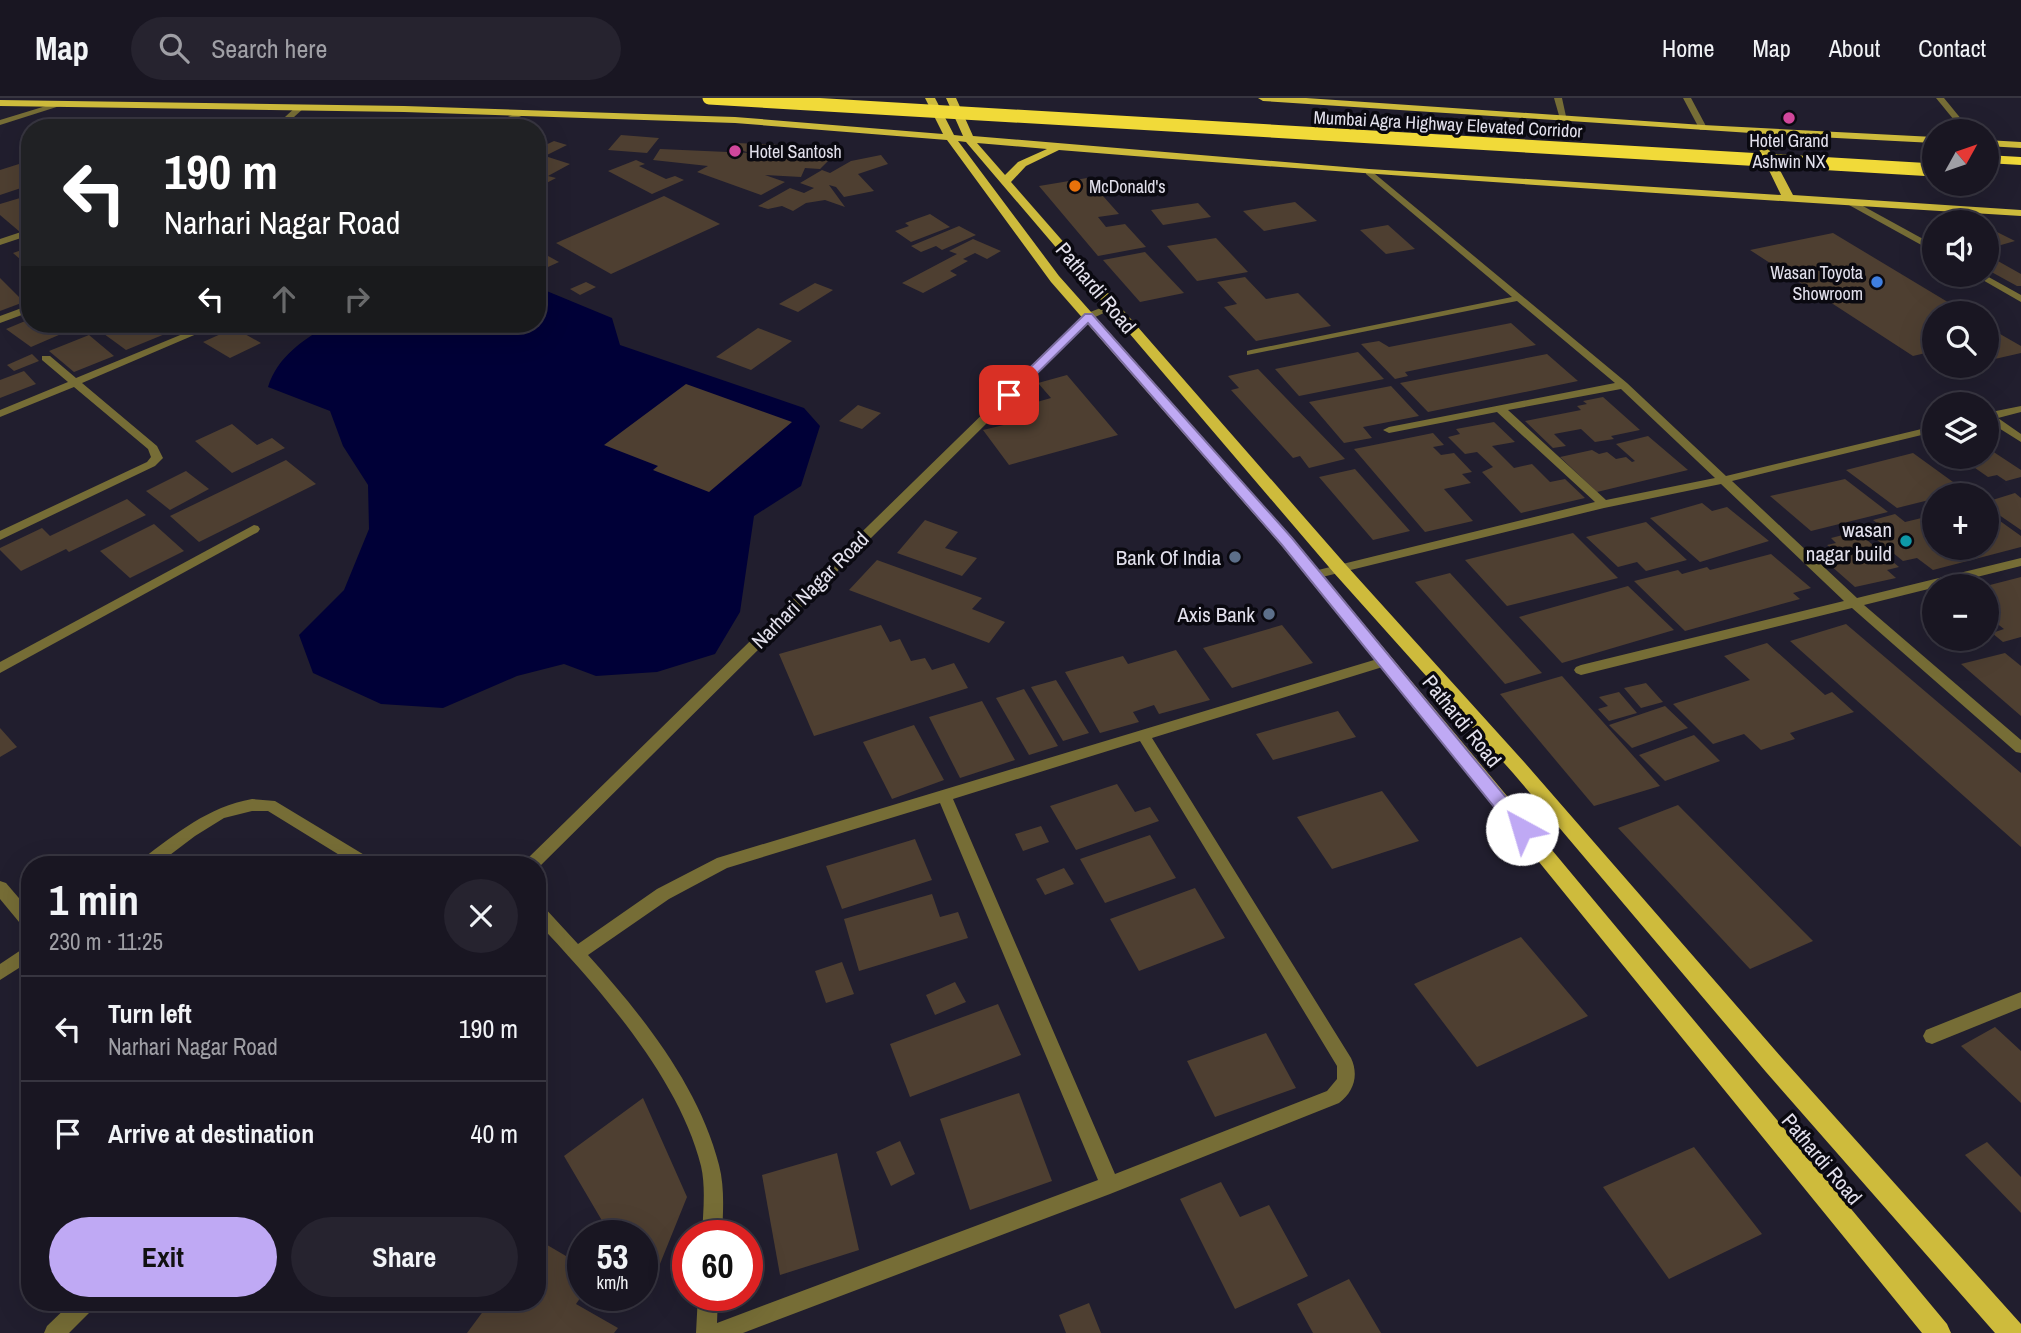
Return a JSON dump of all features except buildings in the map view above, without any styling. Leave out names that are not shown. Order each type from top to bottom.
[{"type":"highway","name":"Mumbai Agra Highway Elevated Corridor","points":[[709,98],[1922,169]]},
{"type":"highway","points":[[944,98],[972,100]]},
{"type":"highway","points":[[1748,145],[1776,147]]},
{"type":"highway","points":[[1914,155],[1922,155]]},
{"type":"highway","points":[[1999,160],[2021,162]]},
{"type":"highway","points":[[1999,174],[2021,175]]},
{"type":"main road","points":[[404,109],[417,98]]},
{"type":"main road","name":"Pathardi Road","points":[[930,98],[951,139],[1055,279],[1314,575],[1938,1333]]},
{"type":"main road","points":[[951,98],[970,141],[1340,569],[1519,768],[1773,1065],[2012,1333]]},
{"type":"main road","points":[[1263,98],[1359,101],[1564,119],[1922,139]]},
{"type":"main road","points":[[0,103],[404,109],[735,120],[1369,172],[2021,213]]},
{"type":"main road","points":[[1754,130],[1789,199]]},
{"type":"main road","points":[[1999,144],[2021,145]]},
{"type":"main road","points":[[1006,181],[1022,164],[1057,148]]},
{"type":"street","points":[[1558,98],[1564,119]]},
{"type":"street","points":[[1687,98],[1703,128]]},
{"type":"street","points":[[1940,98],[1957,119]]},
{"type":"street","points":[[0,123],[62,104]]},
{"type":"street","points":[[288,119],[302,107]]},
{"type":"street","points":[[510,119],[524,113]]},
{"type":"street","points":[[1369,172],[1623,385],[1853,602],[2018,742]]},
{"type":"street","points":[[1852,203],[1922,242]]},
{"type":"street","points":[[1,240],[21,234]]},
{"type":"street","points":[[1999,286],[2021,299]]},
{"type":"street","points":[[1251,353],[1519,298]]},
{"type":"street","points":[[1088,316],[1114,306]]},
{"type":"street","points":[[0,320],[21,312]]},
{"type":"street","name":"Narhari Nagar Road","points":[[540,856],[1088,316]]},
{"type":"street","points":[[0,414],[193,333]]},
{"type":"street","points":[[0,536],[151,464],[157,458],[153,448],[46,358]]},
{"type":"street","points":[[1389,430],[1623,385]]},
{"type":"street","points":[[1999,414],[2021,409]]},
{"type":"street","points":[[1501,410],[1604,504]]},
{"type":"street","points":[[1999,425],[2021,439]]},
{"type":"street","points":[[1314,575],[1604,504],[1723,480],[1922,432]]},
{"type":"street","points":[[0,668],[254,529]]},
{"type":"street","points":[[1581,670],[2021,562]]},
{"type":"street","points":[[576,955],[663,894],[722,863],[1384,662]]},
{"type":"street","points":[[716,1333],[1110,1185],[1333,1097],[1344,1090],[1348,1078],[1345,1064],[1144,736]]},
{"type":"street","points":[[944,795],[1110,1185]]},
{"type":"street","points":[[158,856],[215,815],[235,806],[253,803],[270,805],[353,856]]},
{"type":"street","points":[[0,888],[21,912]]},
{"type":"street","points":[[546,921],[658,1058],[692,1116],[710,1167],[712,1220]]},
{"type":"street","points":[[0,973],[21,958]]},
{"type":"street","points":[[1932,1036],[2021,1000]]},
{"type":"street","points":[[54,1333],[77,1311]]},
{"type":"street","points":[[706,1333],[707,1311]]},
{"type":"shaded area","points":[[546,291],[612,318],[620,345],[804,408],[820,426],[801,486],[754,516],[740,612],[715,654],[657,672],[596,676],[564,664],[517,676],[443,708],[381,704],[313,673],[299,635],[344,590],[369,529],[368,485],[343,446],[330,411],[268,387],[278,366],[315,333],[546,333]]},
{"type":"place","name":"Hotel Grand Ashwin NX","points":[[1789,118]]},
{"type":"place","name":"Hotel Santosh","points":[[735,151]]},
{"type":"place","name":"McDonald's","points":[[1075,186]]},
{"type":"place","name":"Wasan Toyota Showroom","points":[[1877,282]]},
{"type":"place","name":"wasan nagar build","points":[[1906,541]]},
{"type":"place","name":"Bank Of India","points":[[1235,557]]},
{"type":"place","name":"Axis Bank","points":[[1269,614]]},
{"type":"route","points":[[1009,395],[1088,316],[1287,542],[1522,829]]}]
